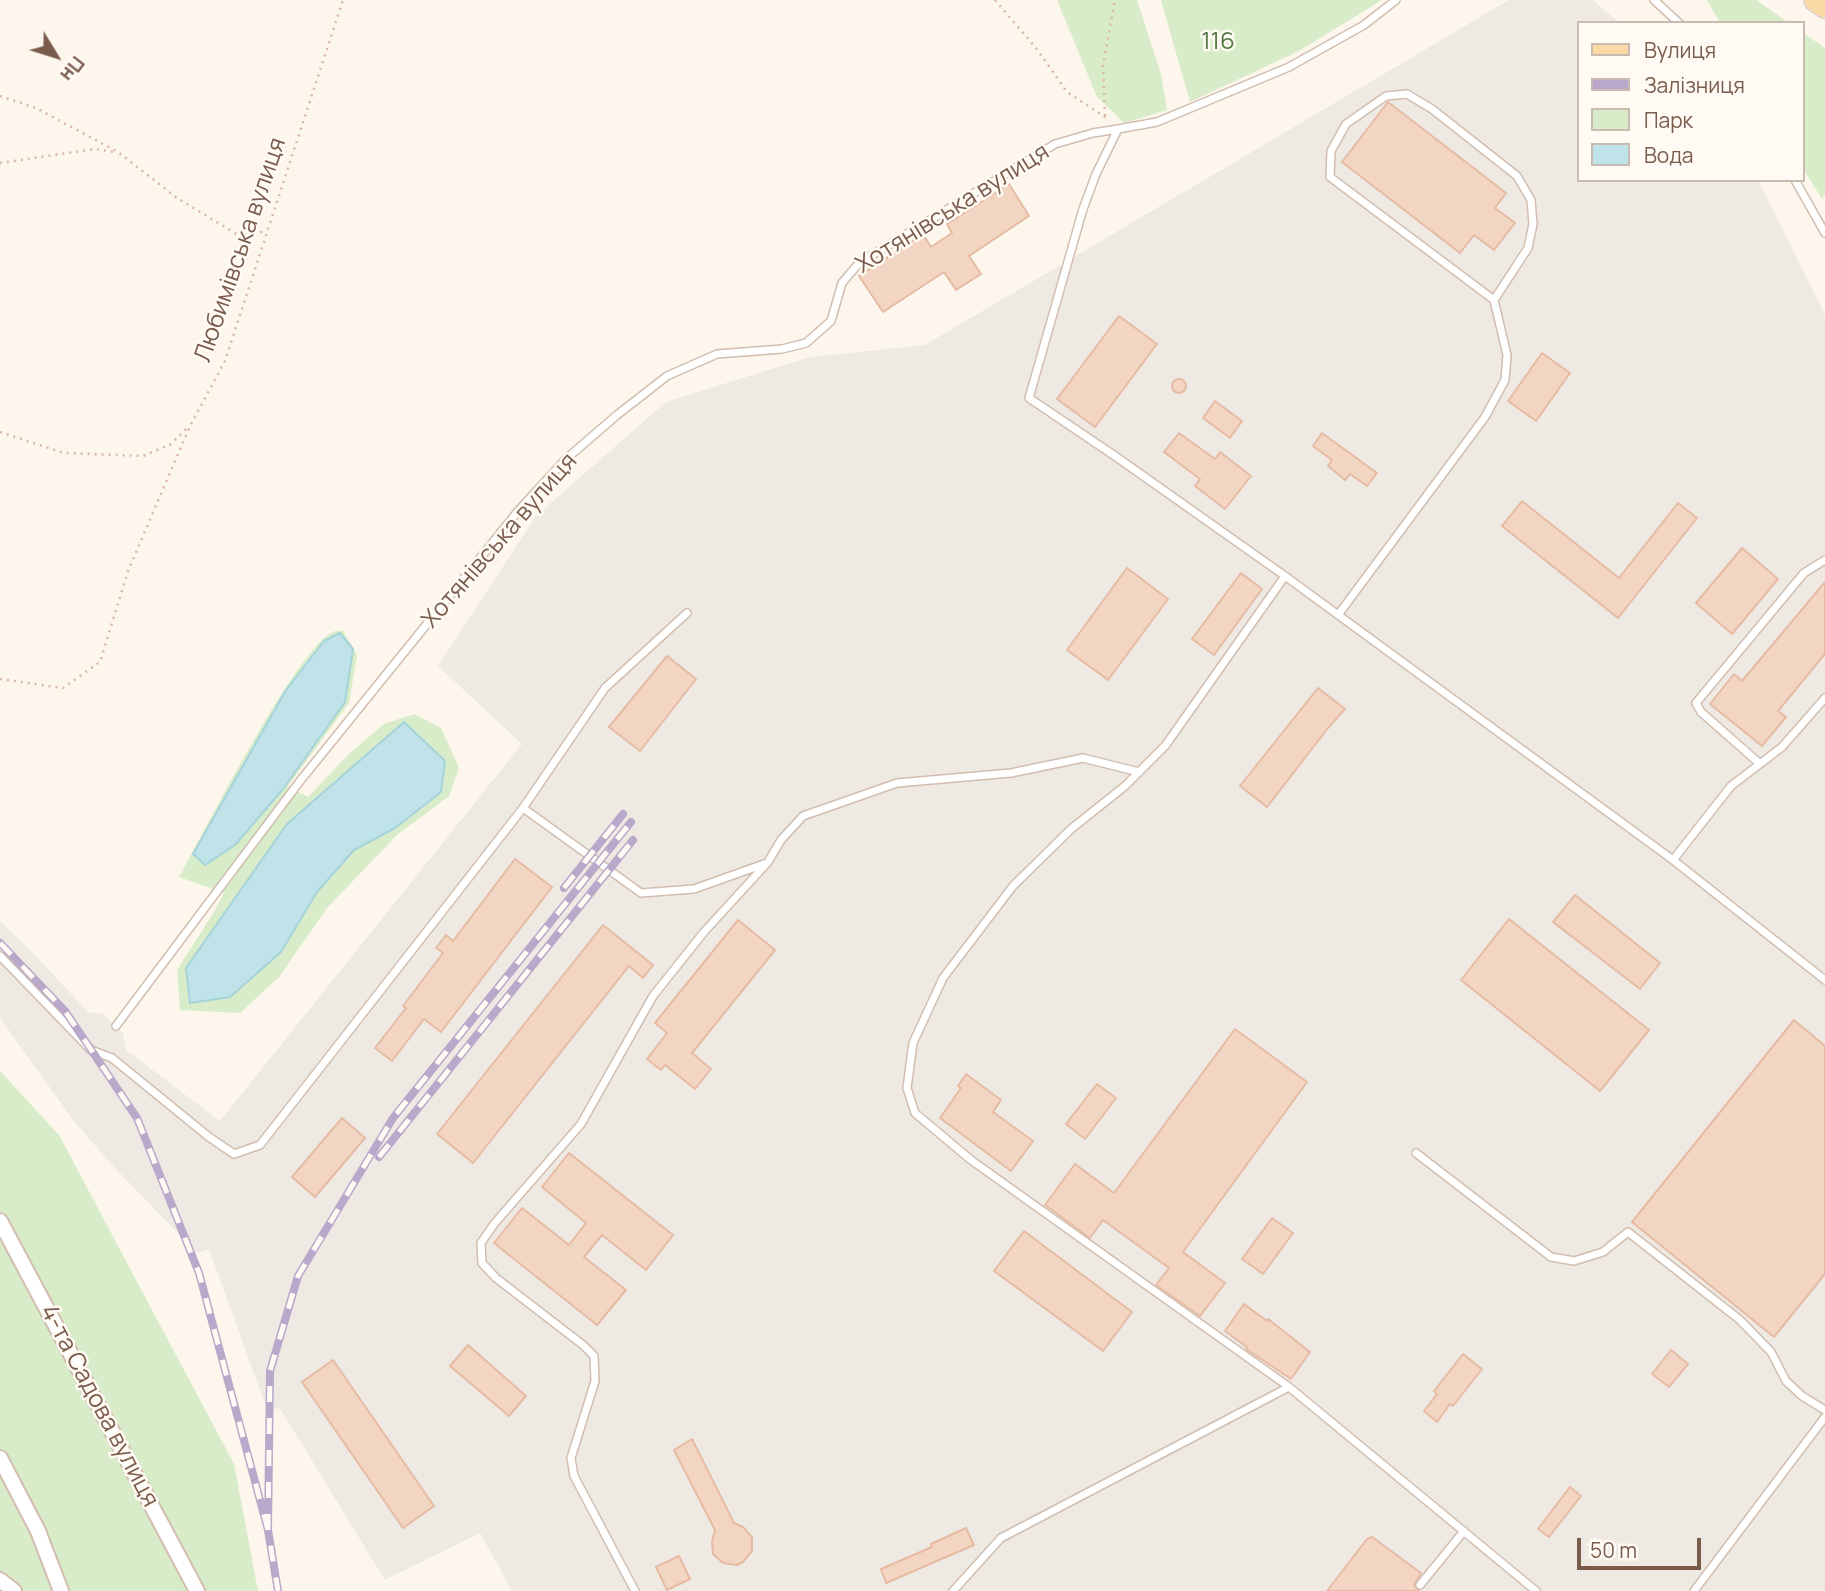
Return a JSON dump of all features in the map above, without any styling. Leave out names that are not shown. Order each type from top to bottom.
[{"type":"main road","points":[[1816,0],[1825,6]]},
{"type":"street","name":"4-та Садова вулиця","points":[[0,1221],[197,1591]]},
{"type":"street","points":[[0,1458],[38,1531],[61,1591]]},
{"type":"street","points":[[0,1580],[14,1591]]},
{"type":"lane","name":"Хотянівська вулиця","points":[[116,1026],[208,900],[300,781],[519,510],[566,459],[617,415],[667,376],[718,354],[782,349],[806,343],[831,321],[842,283],[859,263],[1055,144],[1093,132],[1157,122],[1289,67],[1364,24],[1396,0]]},
{"type":"lane","points":[[1654,0],[1677,21]]},
{"type":"lane","points":[[1338,615],[1485,417],[1505,380],[1507,355],[1494,300],[1330,177],[1331,151],[1346,124],[1386,96],[1407,94],[1432,109],[1517,176],[1531,200],[1533,224],[1528,248],[1494,300]]},
{"type":"lane","points":[[1118,129],[1096,174],[1083,209],[1029,398],[1285,576],[1673,860],[1825,981]]},
{"type":"lane","points":[[1796,182],[1825,233]]},
{"type":"lane","points":[[1759,763],[1701,712],[1696,703],[1804,573],[1825,560]]},
{"type":"lane","points":[[1285,576],[1164,746],[1139,772],[1071,829],[1013,886],[943,978],[913,1043],[907,1088],[915,1113],[971,1160],[1289,1387],[1536,1591]]},
{"type":"lane","points":[[0,956],[91,1050],[112,1058],[209,1137],[234,1154],[260,1145],[523,808],[605,688],[687,613]]},
{"type":"lane","points":[[1673,860],[1731,786],[1782,747],[1825,698]]},
{"type":"lane","points":[[635,1591],[574,1476],[571,1458],[595,1381],[594,1356],[496,1278],[482,1263],[481,1243],[494,1224],[581,1124],[653,996],[704,932],[768,862],[781,840],[803,816],[897,783],[1011,773],[1083,758],[1139,772]]},
{"type":"lane","points":[[523,808],[641,893],[694,889],[768,862]]},
{"type":"lane","points":[[1416,1153],[1551,1257],[1574,1261],[1602,1252],[1628,1232],[1740,1320],[1771,1352],[1786,1381],[1802,1396],[1825,1410]]},
{"type":"lane","points":[[953,1591],[1001,1538],[1289,1387]]},
{"type":"lane","points":[[1693,1591],[1825,1417]]},
{"type":"lane","points":[[1420,1585],[1464,1531]]},
{"type":"path","name":"Любимівська вулиця","points":[[0,678],[63,688],[100,662],[128,571],[190,426],[225,361],[343,0]]},
{"type":"path","points":[[995,0],[1036,48],[1067,92],[1105,116],[1118,129]]},
{"type":"path","points":[[1105,116],[1103,66],[1115,0]]},
{"type":"path","points":[[0,96],[36,107],[118,152],[177,198],[243,238],[268,230]]},
{"type":"path","points":[[0,163],[94,149],[118,152]]},
{"type":"path","points":[[0,432],[64,453],[142,456],[171,444],[190,426]]},
{"type":"shaded area","points":[[1509,0],[1593,0],[1618,21],[1576,21],[1576,182],[1759,182],[1825,315],[1825,1591],[512,1591],[480,1533],[385,1580],[281,1410],[265,1404],[209,1249],[197,1253],[114,1167],[73,1120],[0,1018],[0,921],[88,1012],[103,1014],[123,1033],[126,1050],[220,1121],[522,744],[438,666],[536,516],[666,402],[810,357],[925,345]]},
{"type":"green space","name":"116","points":[[1057,0],[1137,0],[1161,74],[1167,110],[1124,123],[1097,97]]},
{"type":"green space","name":"116","points":[[1161,0],[1382,0],[1299,51],[1190,102]]},
{"type":"green space","points":[[1707,0],[1756,0],[1786,21],[1719,21]]},
{"type":"green space","points":[[1804,33],[1825,48],[1825,194],[1822,199],[1804,170]]},
{"type":"green space","points":[[343,631],[357,655],[349,703],[288,786],[308,797],[350,753],[384,724],[414,714],[441,728],[459,768],[449,796],[397,835],[327,908],[279,977],[240,1013],[180,1010],[177,970],[224,893],[179,877],[252,744],[297,671],[317,645],[333,632]]},
{"type":"green space","points":[[0,1071],[59,1135],[234,1464],[258,1591],[17,1591],[0,1577]]},
{"type":"water","points":[[340,633],[353,649],[345,702],[283,789],[235,845],[205,865],[193,854],[286,690],[324,641]]},
{"type":"water","points":[[404,722],[445,761],[441,792],[395,828],[354,850],[317,892],[281,952],[230,997],[190,1003],[186,968],[287,824]]},
{"type":"building","points":[[1388,102],[1506,193],[1495,208],[1515,223],[1494,250],[1474,235],[1460,253],[1342,162]]},
{"type":"building","points":[[1009,184],[1029,216],[969,256],[981,274],[956,290],[944,272],[883,312],[859,276],[923,234],[931,247],[952,233],[947,224]]},
{"type":"building","points":[[1119,316],[1157,344],[1095,427],[1057,399]]},
{"type":"building","points":[[1542,353],[1570,373],[1536,421],[1508,401]]},
{"type":"building","points":[[1179,379],[1184,381],[1184,391],[1179,393],[1174,391],[1172,386],[1174,381]]},
{"type":"building","points":[[1215,401],[1242,421],[1230,438],[1203,418]]},
{"type":"building","points":[[1179,433],[1215,459],[1220,452],[1251,476],[1225,509],[1195,486],[1200,479],[1164,452]]},
{"type":"building","points":[[1322,433],[1377,473],[1367,486],[1350,474],[1345,480],[1328,466],[1332,460],[1313,446]]},
{"type":"building","points":[[1522,501],[1619,578],[1678,503],[1697,518],[1618,618],[1502,526]]},
{"type":"building","points":[[1742,548],[1778,579],[1732,634],[1696,603]]},
{"type":"building","points":[[1127,568],[1168,599],[1108,680],[1067,650]]},
{"type":"building","points":[[1241,573],[1262,589],[1214,655],[1192,639]]},
{"type":"building","points":[[1825,582],[1825,654],[1778,711],[1786,717],[1762,746],[1710,704],[1734,674],[1742,681]]},
{"type":"building","points":[[667,656],[696,679],[640,751],[609,727]]},
{"type":"building","points":[[1318,688],[1345,709],[1267,807],[1240,786]]},
{"type":"building","points":[[515,859],[552,887],[441,1032],[424,1019],[392,1061],[375,1048],[443,953],[436,948],[446,935],[453,941]]},
{"type":"building","points":[[1575,895],[1660,963],[1640,989],[1553,922]]},
{"type":"building","points":[[1509,919],[1649,1030],[1600,1091],[1461,980]]},
{"type":"building","points":[[738,920],[775,950],[692,1053],[711,1069],[695,1089],[665,1065],[661,1070],[647,1059],[667,1033],[655,1023]]},
{"type":"building","points":[[603,925],[653,965],[643,978],[629,966],[473,1163],[437,1134]]},
{"type":"building","points":[[1794,1020],[1825,1046],[1825,1274],[1774,1337],[1632,1222]]},
{"type":"building","points":[[1235,1029],[1307,1082],[1183,1252],[1225,1283],[1200,1316],[1156,1285],[1169,1268],[1103,1220],[1090,1238],[1045,1205],[1075,1164],[1114,1193]]},
{"type":"building","points":[[966,1074],[1001,1100],[993,1112],[1033,1141],[1011,1171],[940,1118],[961,1088],[958,1086]]},
{"type":"building","points":[[1097,1084],[1116,1098],[1085,1139],[1066,1124]]},
{"type":"building","points":[[342,1118],[365,1138],[315,1197],[292,1177]]},
{"type":"building","points":[[569,1153],[673,1235],[646,1270],[602,1235],[584,1257],[626,1290],[597,1325],[494,1243],[522,1208],[569,1245],[586,1223],[542,1187]]},
{"type":"building","points":[[1272,1218],[1293,1233],[1263,1274],[1242,1259]]},
{"type":"building","points":[[1024,1231],[1132,1312],[1103,1351],[994,1271]]},
{"type":"building","points":[[1244,1304],[1310,1352],[1291,1379],[1246,1349],[1247,1347],[1225,1331]]},
{"type":"building","points":[[468,1345],[526,1396],[509,1416],[450,1366]]},
{"type":"building","points":[[1671,1350],[1688,1364],[1669,1387],[1652,1374]]},
{"type":"building","points":[[1463,1354],[1482,1369],[1437,1422],[1424,1411],[1437,1394],[1434,1391]]},
{"type":"building","points":[[333,1360],[434,1506],[403,1528],[302,1382]]},
{"type":"building","points":[[692,1439],[734,1523],[743,1527],[752,1537],[752,1551],[737,1565],[723,1563],[713,1554],[715,1530],[674,1450]]},
{"type":"building","points":[[1570,1487],[1581,1496],[1549,1537],[1538,1529]]},
{"type":"building","points":[[966,1528],[974,1545],[886,1583],[881,1569],[932,1547],[931,1544]]},
{"type":"building","points":[[1372,1537],[1421,1573],[1414,1585],[1419,1591],[1327,1591],[1367,1539]]},
{"type":"building","points":[[679,1556],[690,1579],[667,1590],[656,1567]]},
{"type":"railway","points":[[564,888],[623,814]]},
{"type":"railway","points":[[268,1530],[270,1371],[298,1276],[393,1118],[631,822]]},
{"type":"railway","points":[[379,1157],[633,840]]},
{"type":"railway","points":[[0,943],[65,1011],[137,1118],[199,1273],[268,1530],[278,1591]]}]
